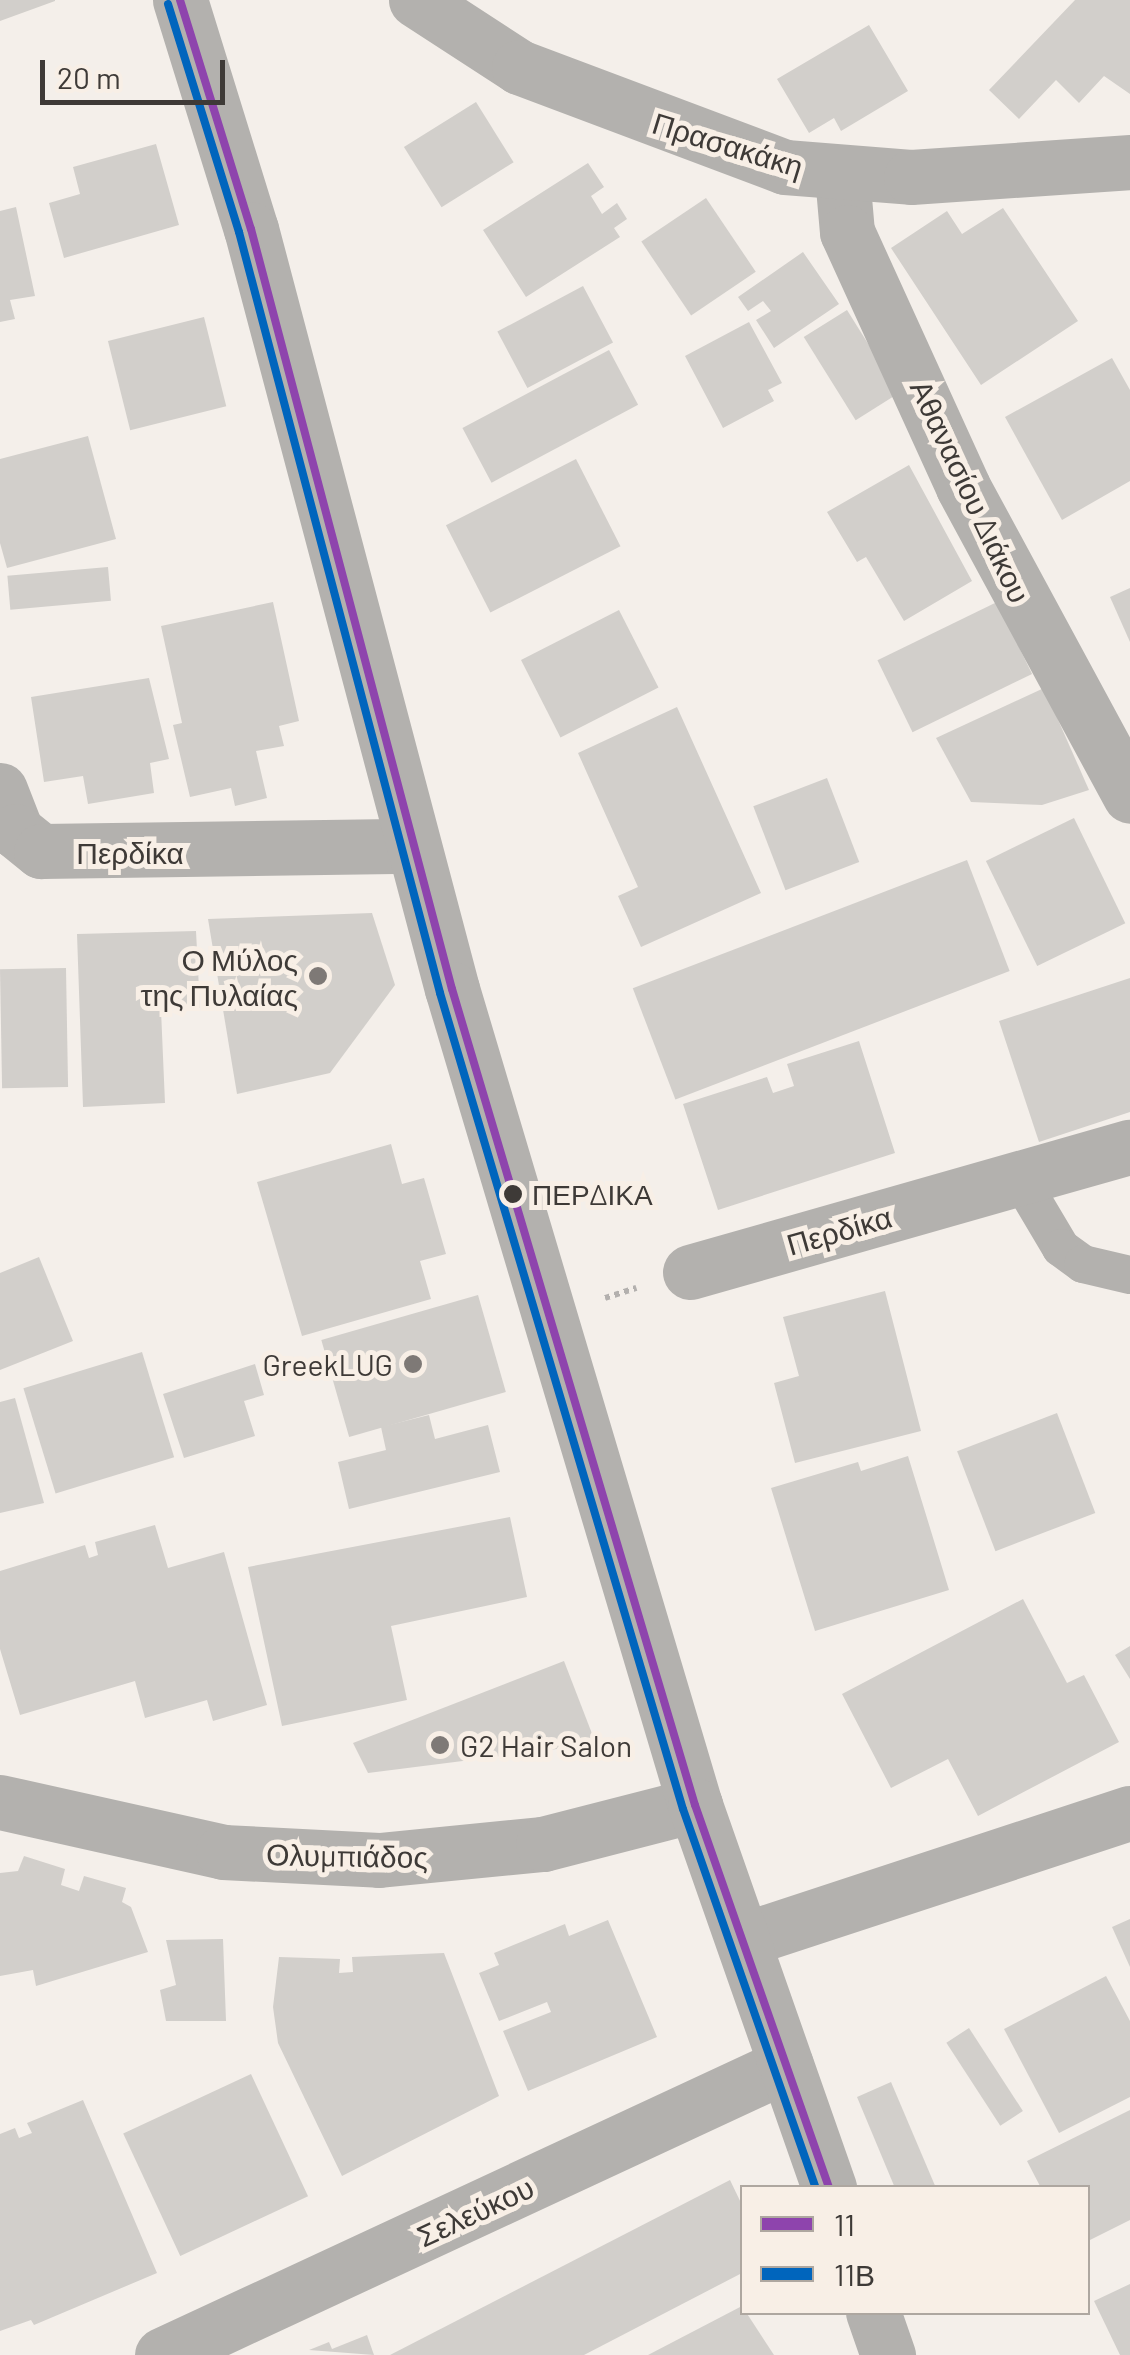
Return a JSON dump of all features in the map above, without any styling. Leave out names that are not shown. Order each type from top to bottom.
[{"type":"street","points":[[180,0],[251,228],[413,846],[549,1314],[695,1805],[828,2185]]},
{"type":"street","name":"Πρασακάκη","points":[[416,0],[495,54],[553,82],[755,159],[842,175],[988,175],[1130,162]]},
{"type":"street","name":"Αθανασίου Διάκου","points":[[842,175],[846,232],[963,487],[1130,796]]},
{"type":"street","name":"Περδίκα","points":[[0,790],[28,846],[95,854],[413,846]]},
{"type":"street","name":"Περδίκα","points":[[690,1272],[1130,1147]]},
{"type":"street","name":"Ολυμπιάδος","points":[[0,1802],[223,1852],[380,1860],[542,1844],[695,1805]]},
{"type":"street","points":[[743,1940],[1130,1814]]},
{"type":"street","name":"Σελεύκου","points":[[162,2355],[786,2064]]},
{"type":"street","points":[[874,2315],[888,2355]]},
{"type":"lane","points":[[1020,1179],[1061,1248],[1083,1264],[1130,1275]]},
{"type":"path","points":[[549,1314],[690,1272]]},
{"type":"building","points":[[0,0],[55,0],[55,1],[0,21]]},
{"type":"building","points":[[1075,0],[1130,0],[1130,94],[1104,76],[1079,103],[1056,80],[1019,119],[989,90]]},
{"type":"building","points":[[869,25],[908,91],[841,131],[834,118],[809,133],[777,79]]},
{"type":"building","points":[[476,102],[514,162],[442,207],[404,147]]},
{"type":"building","points":[[156,144],[179,225],[64,258],[49,203],[80,194],[73,167]]},
{"type":"building","points":[[588,163],[604,187],[591,196],[602,214],[617,203],[627,219],[614,228],[620,237],[526,297],[483,230]]},
{"type":"building","points":[[706,198],[756,272],[691,315],[641,242]]},
{"type":"building","points":[[16,207],[35,296],[10,300],[15,319],[0,322],[0,211]]},
{"type":"building","points":[[1003,208],[1078,321],[981,385],[891,248],[947,211],[962,234]]},
{"type":"building","points":[[803,252],[839,304],[774,348],[756,320],[771,311],[763,301],[748,311],[738,297]]},
{"type":"building","points":[[583,286],[613,343],[527,388],[497,332]]},
{"type":"building","points":[[847,310],[899,393],[856,420],[804,337]]},
{"type":"building","points":[[204,317],[226,406],[130,430],[108,341]]},
{"type":"building","points":[[749,322],[782,383],[768,390],[774,401],[723,428],[685,356]]},
{"type":"building","points":[[609,350],[638,405],[492,483],[462,428]]},
{"type":"building","points":[[1112,358],[1130,390],[1130,481],[1062,520],[1005,417]]},
{"type":"building","points":[[88,436],[116,539],[7,568],[0,543],[0,459]]},
{"type":"building","points":[[576,459],[620,546],[490,613],[446,525]]},
{"type":"building","points":[[909,465],[972,581],[904,621],[866,557],[857,562],[827,512]]},
{"type":"building","points":[[108,567],[111,601],[10,610],[7,576]]},
{"type":"building","points":[[1130,588],[1130,642],[1110,597]]},
{"type":"building","points":[[273,602],[299,721],[279,726],[284,746],[256,751],[267,798],[235,806],[231,788],[190,797],[173,725],[182,723],[161,626]]},
{"type":"building","points":[[997,602],[1032,674],[913,732],[877,660]]},
{"type":"building","points":[[619,610],[658,688],[560,737],[521,660]]},
{"type":"building","points":[[149,678],[169,759],[150,763],[154,793],[88,804],[83,776],[44,782],[31,697]]},
{"type":"building","points":[[1044,688],[1089,790],[1042,805],[971,802],[936,738]]},
{"type":"building","points":[[677,707],[761,893],[641,947],[618,896],[638,887],[578,753]]},
{"type":"building","points":[[827,778],[859,862],[786,890],[753,806]]},
{"type":"building","points":[[1074,818],[1125,923],[1037,966],[986,861]]},
{"type":"building","points":[[967,860],[1010,971],[675,1099],[633,988]]},
{"type":"building","points":[[372,913],[395,985],[330,1073],[237,1094],[208,919]]},
{"type":"building","points":[[196,931],[200,1008],[161,1010],[165,1103],[83,1107],[77,934]]},
{"type":"building","points":[[66,968],[68,1087],[2,1088],[0,969]]},
{"type":"building","points":[[1130,978],[1130,1112],[1039,1142],[999,1021]]},
{"type":"building","points":[[859,1041],[895,1153],[718,1210],[683,1104],[767,1077],[773,1093],[794,1086],[787,1064]]},
{"type":"building","points":[[391,1144],[402,1184],[424,1178],[446,1254],[420,1261],[431,1299],[302,1336],[257,1182]]},
{"type":"building","points":[[39,1257],[73,1341],[0,1370],[0,1273]]},
{"type":"building","points":[[885,1291],[921,1431],[795,1463],[774,1383],[799,1376],[783,1317]]},
{"type":"building","name":"GreekLUG","points":[[478,1295],[506,1392],[349,1437],[321,1340]]},
{"type":"building","points":[[142,1352],[174,1457],[56,1493],[23,1388]]},
{"type":"building","points":[[255,1364],[264,1395],[244,1401],[255,1436],[184,1458],[163,1394]]},
{"type":"building","points":[[15,1398],[44,1503],[0,1513],[0,1402]]},
{"type":"building","points":[[1057,1413],[1095,1513],[995,1551],[957,1451]]},
{"type":"building","points":[[429,1415],[435,1439],[488,1425],[500,1472],[349,1509],[338,1462],[386,1450],[381,1427]]},
{"type":"building","points":[[908,1456],[949,1590],[815,1631],[771,1488],[858,1462],[861,1471]]},
{"type":"building","points":[[510,1517],[527,1597],[391,1626],[407,1700],[282,1726],[248,1567]]},
{"type":"building","points":[[155,1525],[168,1568],[224,1552],[267,1705],[213,1721],[207,1700],[145,1718],[135,1681],[20,1715],[0,1649],[0,1571],[85,1545],[89,1558],[98,1555],[95,1542]]},
{"type":"building","points":[[1023,1599],[1067,1683],[1084,1675],[1119,1742],[978,1816],[948,1759],[891,1788],[842,1694]]},
{"type":"building","points":[[1130,1646],[1130,1679],[1115,1655]]},
{"type":"building","points":[[564,1661],[596,1744],[368,1773],[353,1743]]},
{"type":"building","points":[[24,1856],[65,1869],[61,1885],[79,1891],[84,1876],[126,1888],[122,1902],[131,1907],[148,1952],[36,1986],[33,1970],[0,1976],[0,1873],[18,1871]]},
{"type":"building","points":[[1130,1919],[1130,1967],[1112,1927]]},
{"type":"building","points":[[608,1920],[657,2037],[528,2091],[503,2031],[551,2012],[547,2002],[499,2021],[479,1973],[499,1965],[494,1953],[565,1924],[569,1936]]},
{"type":"building","points":[[223,1939],[226,2021],[166,2021],[160,1990],[176,1985],[166,1940]]},
{"type":"building","points":[[444,1953],[499,2096],[342,2176],[278,2043],[273,2007],[279,1957],[340,1959],[339,1973],[353,1972],[352,1957]]},
{"type":"building","points":[[1106,1976],[1130,2021],[1130,2097],[1059,2133],[1004,2029]]},
{"type":"building","points":[[969,2028],[1023,2111],[1000,2126],[946,2043]]},
{"type":"building","points":[[251,2074],[308,2196],[180,2256],[123,2134]]},
{"type":"building","points":[[891,2082],[935,2185],[894,2185],[857,2097]]},
{"type":"building","points":[[83,2100],[157,2273],[34,2325],[31,2320],[0,2331],[0,2134],[15,2128],[19,2138],[32,2133],[27,2123]]},
{"type":"building","points":[[1130,2110],[1130,2220],[1090,2240],[1090,2185],[1039,2185],[1027,2161]]},
{"type":"building","points":[[730,2180],[740,2201],[740,2274],[584,2355],[390,2355]]},
{"type":"building","points":[[1130,2284],[1130,2355],[1120,2355],[1094,2301]]},
{"type":"building","points":[[740,2307],[740,2315],[748,2315],[774,2355],[648,2355]]},
{"type":"building","points":[[367,2335],[374,2355],[309,2350],[329,2342],[332,2349]]},
{"type":"transit line","name":"11","points":[[180,0],[251,229],[452,989],[695,1805],[828,2185]]},
{"type":"transit line","name":"11Β","points":[[168,4],[239,232],[440,993],[683,1809],[815,2185]]},
{"type":"place","name":"Ο Μύλος της Πυλαίας","points":[[318,976]]},
{"type":"place","name":"ΠΕΡΔΙΚΑ","points":[[513,1194]]},
{"type":"place","name":"GreekLUG","points":[[413,1364]]},
{"type":"place","name":"G2 Hair Salon","points":[[440,1745]]}]
